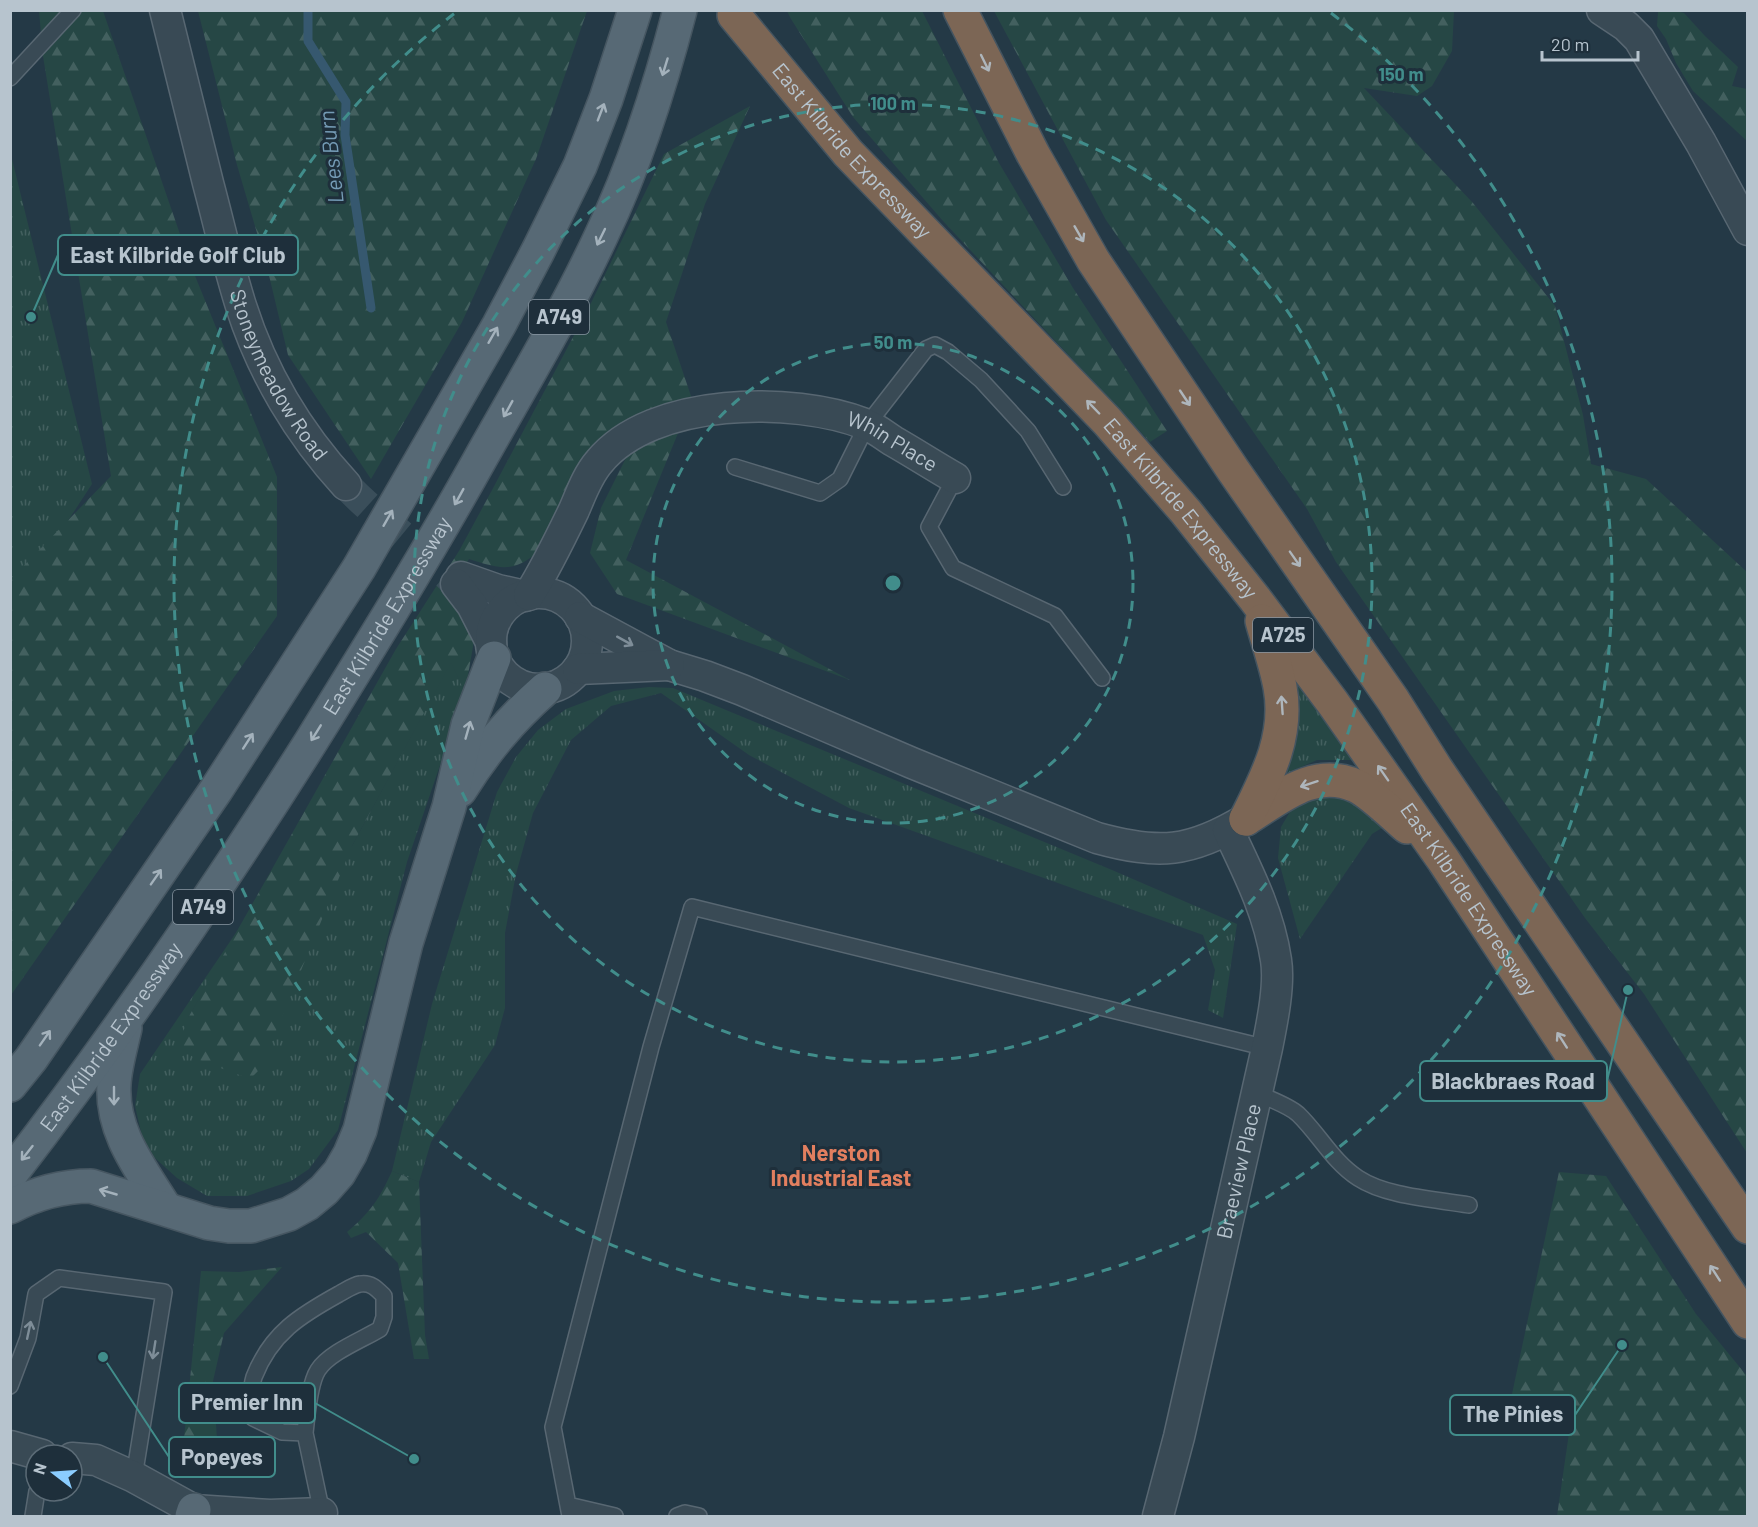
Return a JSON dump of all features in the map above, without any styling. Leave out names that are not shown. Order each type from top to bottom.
[{"type":"highway","name":"A725","points":[[960,10],[1033,154],[1093,260],[1233,470],[1393,700],[1437,770],[1748,1227]]},
{"type":"highway","name":"East Kilbride Expressway","points":[[734,15],[848,153],[1107,422],[1186,512],[1256,599],[1333,703],[1444,861],[1748,1322]]},
{"type":"highway","points":[[1237,824],[1266,780],[1278,745],[1283,717],[1281,688],[1256,599]]},
{"type":"highway","points":[[1237,824],[1305,783],[1337,780],[1358,787],[1444,861]]},
{"type":"main road","name":"A749","points":[[10,1085],[31,1059],[216,790],[359,568],[499,325],[538,252],[580,166],[606,99],[635,10]]},
{"type":"main road","name":"East Kilbride Expressway","points":[[10,1175],[127,1018],[247,842],[374,640],[451,511],[548,339],[603,233],[647,125],[680,10]]},
{"type":"main road","points":[[10,1206],[49,1191],[91,1186],[209,1223],[251,1226],[289,1214],[307,1204],[339,1173],[360,1130],[406,943],[449,807],[468,725],[493,650]]},
{"type":"main road","points":[[449,807],[472,770],[516,714],[545,689]]},
{"type":"main road","points":[[127,1018],[114,1082],[114,1106],[120,1133],[165,1208]]},
{"type":"street","name":"Stoneymeadow Road","points":[[165,10],[241,306],[274,383],[300,428],[312,446],[346,485]]},
{"type":"street","points":[[1602,10],[1626,26],[1639,39],[1701,143],[1748,230]]},
{"type":"street","name":"Whin Place","points":[[527,595],[550,560],[598,462],[618,444],[643,428],[678,417],[713,410],[764,407],[826,413],[867,425],[955,478]]},
{"type":"street","name":"Whin Place","points":[[575,508],[567,555],[568,579],[577,612]]},
{"type":"street","points":[[577,612],[586,630],[587,643],[585,657],[578,669],[558,686],[545,689],[529,688],[514,682],[502,672],[472,605],[458,581],[527,595],[552,595],[669,665],[742,690],[912,763],[1097,838],[1129,847],[1154,850],[1180,848],[1207,840],[1237,824]]},
{"type":"street","points":[[493,650],[494,626],[502,611],[512,602],[527,595]]},
{"type":"street","points":[[578,669],[669,665]]},
{"type":"street","name":"Braeview Place","points":[[1158,1516],[1182,1426],[1275,1004],[1277,962],[1237,824]]},
{"type":"street","points":[[84,1459],[96,1460],[134,1477],[193,1513],[323,1515]]},
{"type":"lane","points":[[10,78],[73,10]]},
{"type":"lane","points":[[735,467],[820,493],[840,478],[867,425],[926,349],[935,345],[948,352],[981,380],[1028,431],[1063,487]]},
{"type":"lane","name":"Whin Place","points":[[955,478],[929,527],[953,568],[1056,616],[1102,678]]},
{"type":"lane","points":[[615,1516],[569,1511],[553,1427],[651,1047],[692,907],[1267,1048]]},
{"type":"lane","points":[[1257,1092],[1297,1113],[1325,1147],[1355,1177],[1371,1186],[1469,1205]]},
{"type":"lane","points":[[10,1386],[28,1338],[36,1294],[59,1278],[164,1293],[134,1477]]},
{"type":"lane","points":[[305,1433],[282,1432],[253,1418],[250,1403],[254,1379],[264,1357],[287,1326],[311,1308],[359,1284],[373,1285],[384,1296],[384,1317],[380,1329],[331,1356],[317,1371],[313,1385],[305,1433],[323,1515]]},
{"type":"lane","points":[[677,1516],[685,1513],[699,1516]]},
{"type":"green space","points":[[39,11],[103,11],[191,266],[277,477],[277,616],[11,995],[10,580],[111,476],[43,56]]},
{"type":"green space","points":[[198,11],[587,11],[536,159],[462,322],[371,479],[288,355],[267,267],[237,165]]},
{"type":"green space","points":[[787,11],[922,11],[999,163],[1073,288],[1167,431],[1150,442],[943,221],[853,117]]},
{"type":"green space","points":[[994,11],[1454,11],[1452,51],[1432,86],[1417,96],[1364,88],[1473,203],[1555,306],[1583,415],[1591,464],[1646,479],[1747,572],[1747,1153],[1644,994],[1585,918],[1336,562],[1307,509],[1106,220]]},
{"type":"green space","points":[[1658,12],[1684,13],[1738,67],[1732,86],[1747,89],[1747,141],[1693,91],[1676,63],[1666,39],[1657,26]]},
{"type":"green space","points":[[750,106],[705,204],[666,322],[692,399],[603,439],[541,549],[523,563],[499,567],[469,559],[449,594],[474,641],[465,692],[451,663],[352,846],[261,1068],[250,1079],[194,1058],[179,1044],[188,1018],[396,649],[459,551],[590,305],[664,154]]},
{"type":"green space","points":[[10,151],[92,484],[11,608],[10,608]]},
{"type":"green space","points":[[683,421],[626,560],[850,680],[617,594],[590,553],[601,508],[629,452]]},
{"type":"green space","points":[[451,662],[465,692],[407,862],[338,1130],[309,1169],[291,1181],[247,1196],[207,1196],[177,1178],[145,1149],[135,1106],[140,1074],[246,918],[188,1018],[352,846]]},
{"type":"green space","points":[[1294,679],[1353,760],[1317,760],[1283,775]]},
{"type":"green space","points":[[649,687],[673,688],[1237,924],[1223,1018],[1208,1010],[1215,970],[1203,935],[849,808],[749,755],[661,693],[611,706],[571,740],[533,813],[516,874],[505,933],[505,1008],[495,1045],[431,1142],[419,1182],[392,1171],[432,1004],[497,792],[516,757],[538,730],[566,709],[614,691]]},
{"type":"green space","points":[[1311,794],[1355,799],[1385,826],[1372,834],[1300,939],[1278,858],[1281,827],[1294,805]]},
{"type":"green space","points":[[392,1171],[419,1182],[425,1335],[429,1359],[414,1359],[398,1263],[366,1232],[351,1238],[347,1232],[374,1205]]},
{"type":"green space","points":[[1559,1172],[1606,1176],[1696,1314],[1747,1376],[1747,1516],[1557,1516],[1569,1433],[1508,1413]]},
{"type":"green space","points":[[282,1267],[224,1333],[213,1381],[218,1454],[183,1448],[201,1271],[239,1272]]},
{"type":"waterway","name":"Lees Burn","points":[[308,10],[308,41],[346,102],[345,135],[371,308]]},
{"type":"tunnel","points":[[346,485],[456,584]]},
{"type":"place","name":"East Kilbride Golf Club","points":[[31,317]]},
{"type":"place","name":"Blackbraes Road","points":[[1628,990]]},
{"type":"place","name":"The Pinies","points":[[1622,1345]]},
{"type":"place","name":"Popeyes","points":[[103,1357]]},
{"type":"place","name":"Premier Inn","points":[[414,1459]]},
{"type":"district","name":"Nerston Industrial East","points":[[841,1166]]}]
